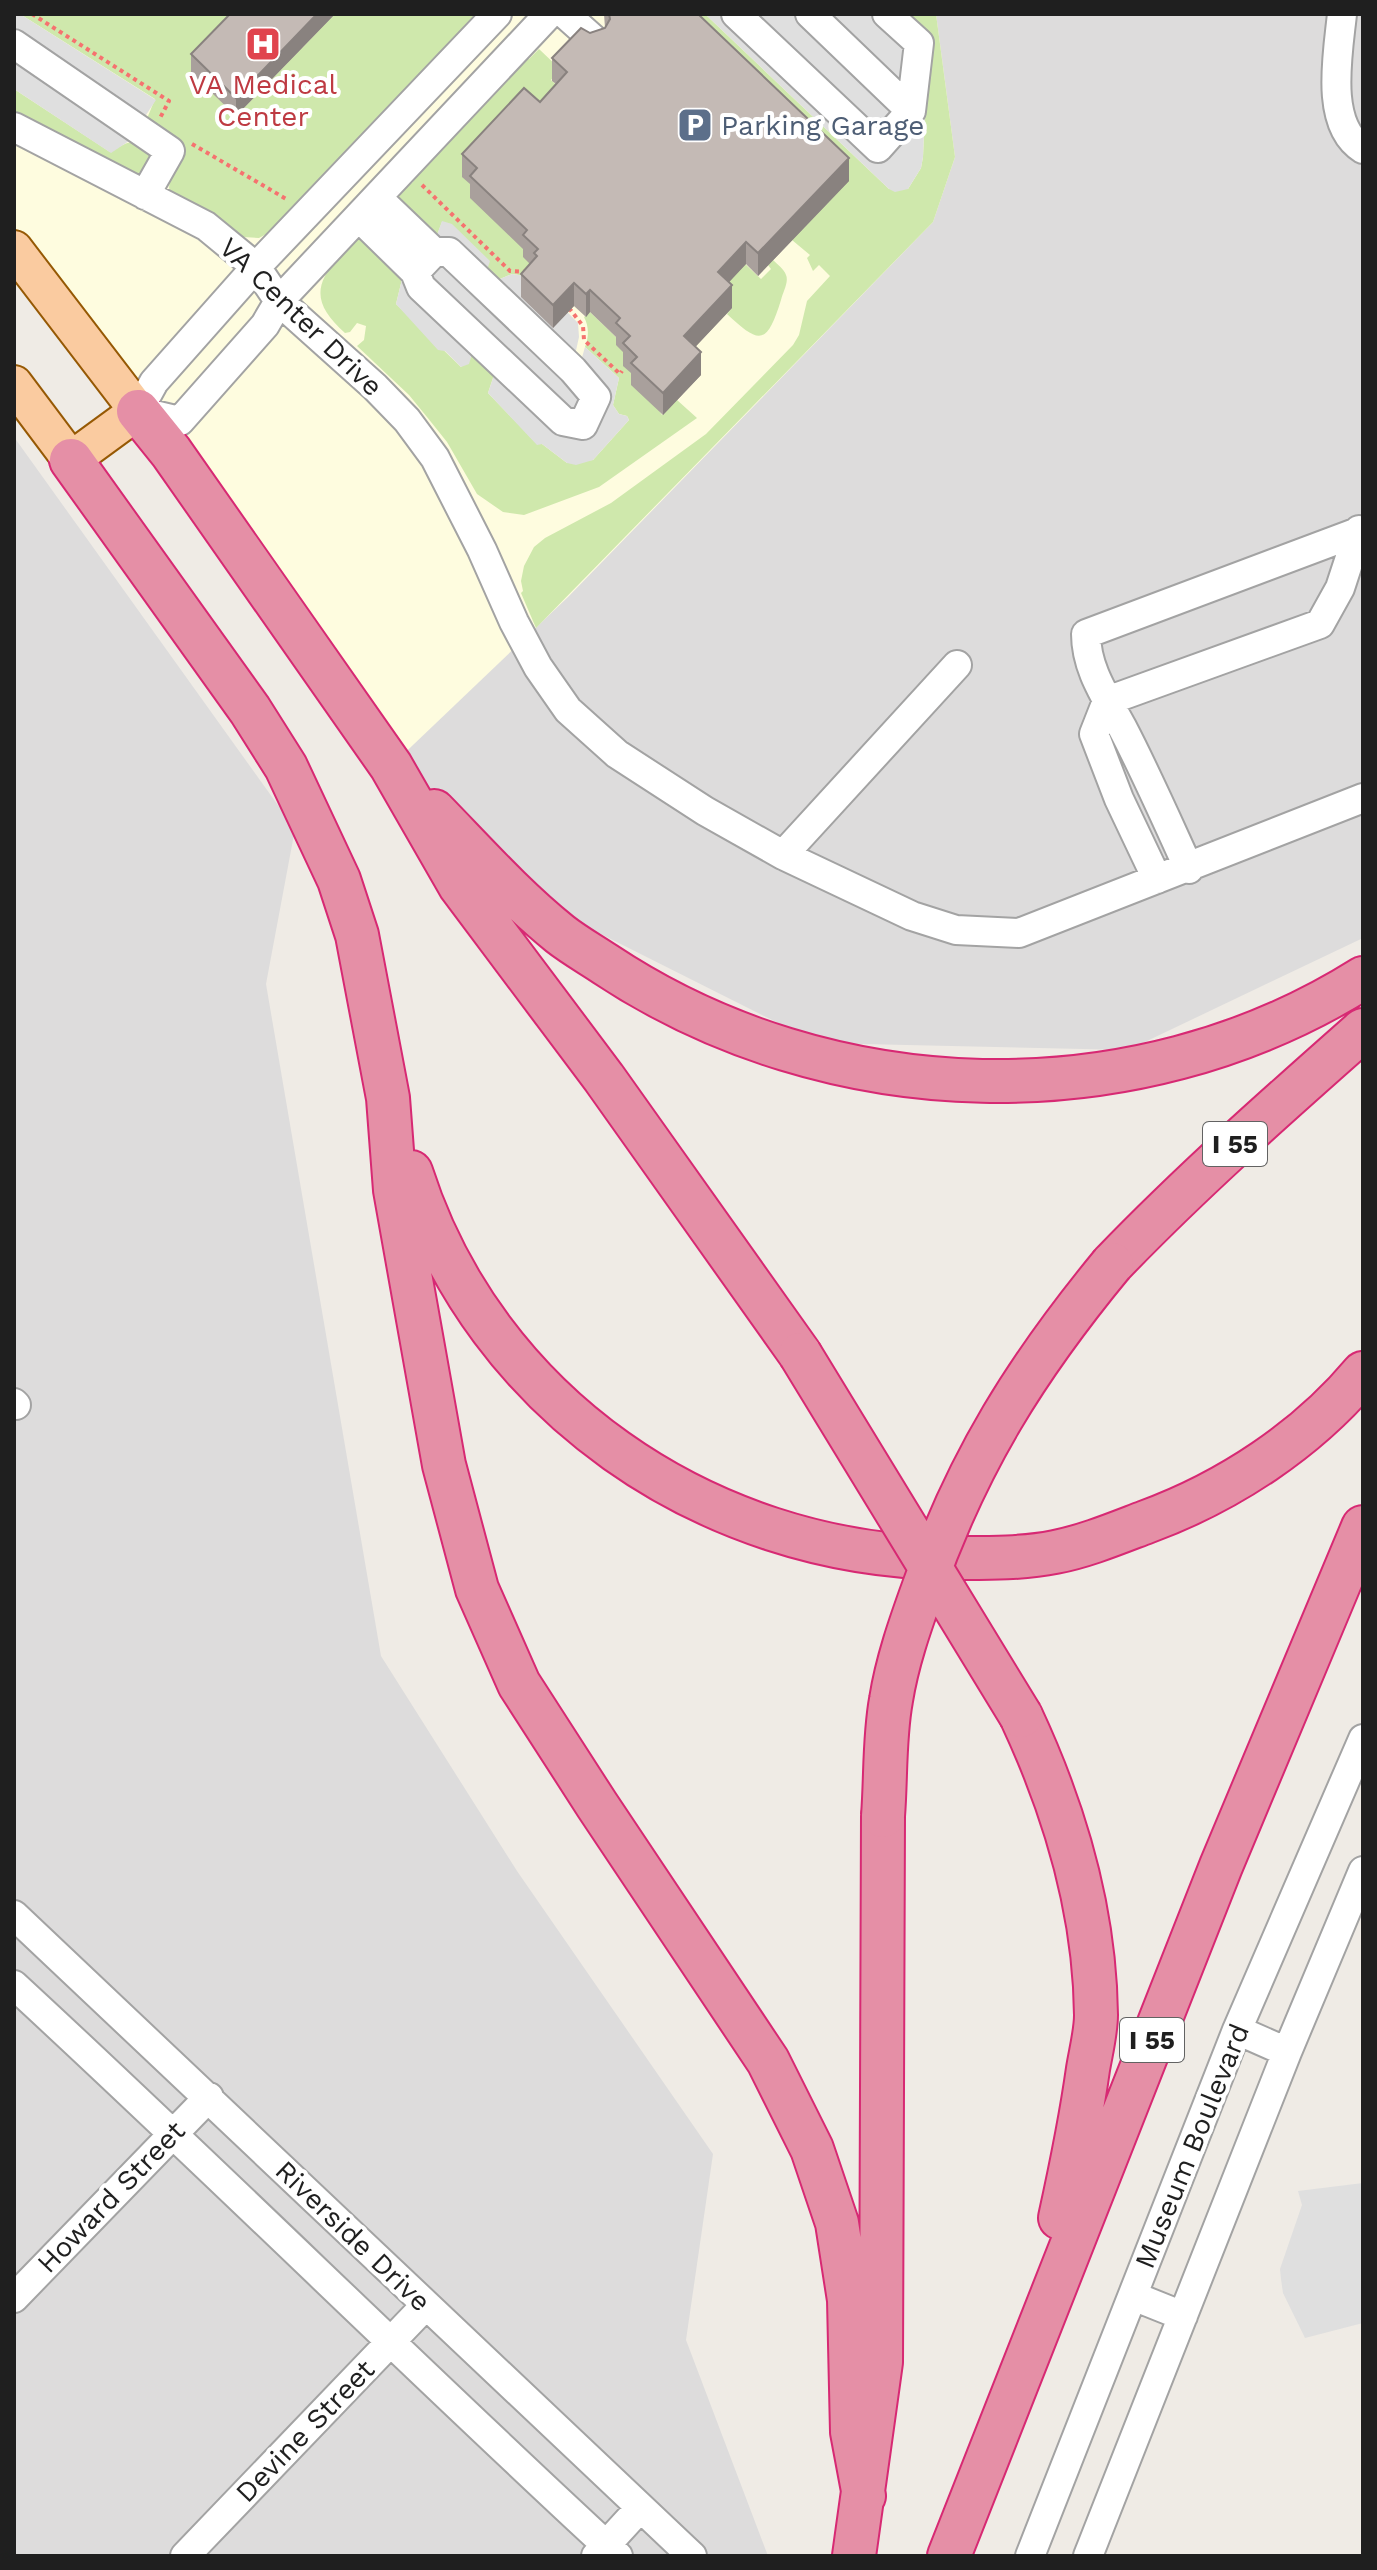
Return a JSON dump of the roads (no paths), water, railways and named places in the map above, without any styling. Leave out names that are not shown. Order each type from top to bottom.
[{"type":"highway","points":[[138,411],[171,452],[391,766],[460,886],[604,1078],[800,1354],[1021,1716],[1045,1767],[1073,1854],[1089,1931],[1096,2017],[1079,2128],[1036,2333]]},
{"type":"highway","points":[[71,460],[250,710],[286,767],[339,880],[357,935],[388,1098],[395,1190],[444,1465],[477,1589],[519,1684],[768,2061],[812,2149],[837,2223],[849,2300],[852,2432],[864,2496]]},
{"type":"highway","points":[[391,766],[519,897],[561,934],[635,984],[690,1013],[755,1039],[877,1072],[1014,1082],[1136,1068],[1196,1054],[1265,1030],[1331,999],[1363,978]]},
{"type":"highway","name":"I 55","points":[[854,2556],[881,2362],[883,1816],[890,1701],[910,1626],[940,1541],[975,1465],[1015,1394],[1061,1326],[1112,1264],[1165,1209],[1363,1030]]},
{"type":"highway","points":[[388,1098],[423,1210],[454,1273],[535,1382],[582,1426],[624,1457],[693,1499],[740,1519],[818,1543],[899,1557],[988,1558],[1055,1552],[1177,1511],[1236,1480],[1289,1442],[1348,1391],[1363,1373]]},
{"type":"highway","name":"I 55","points":[[949,2556],[1221,1866],[1363,1527]]},
{"type":"main road","points":[[14,249],[138,411],[71,460],[14,384]]},
{"type":"street","points":[[497,14],[256,267],[154,382],[138,411],[180,421],[265,325],[279,301],[372,206],[549,14]]},
{"type":"street","points":[[565,14],[593,39]]},
{"type":"street","points":[[736,14],[878,148],[911,111],[919,43],[887,14]]},
{"type":"street","points":[[810,14],[911,111]]},
{"type":"street","points":[[1342,14],[1335,85],[1343,126],[1355,144],[1363,149]]},
{"type":"street","points":[[14,44],[170,151],[145,195]]},
{"type":"street","name":"VA Center Drive","points":[[14,127],[206,226],[256,267],[279,301],[407,420],[449,481],[514,622],[538,667],[568,710],[617,754],[705,811],[783,855],[912,916],[956,930],[1019,933],[1189,869],[1363,798]]},
{"type":"street","points":[[342,176],[372,206]]},
{"type":"street","points":[[372,206],[369,227],[424,262]]},
{"type":"street","points":[[449,252],[573,370],[596,397],[583,425],[563,421],[421,287],[424,262],[449,252]]},
{"type":"street","points":[[1157,879],[1119,799],[1094,734],[1107,701],[1320,624],[1340,588],[1361,530]]},
{"type":"street","points":[[1189,869],[1086,654],[1086,634],[1361,530]]},
{"type":"street","points":[[783,855],[957,665]]},
{"type":"street","name":"Museum Boulevard","points":[[1030,2556],[1237,2030],[1359,1756]]},
{"type":"street","name":"Museum Boulevard","points":[[1088,2556],[1287,2052],[1363,1871]]},
{"type":"street","name":"Riverside Drive","points":[[14,1915],[692,2556]]},
{"type":"street","name":"Riverside Drive","points":[[14,1985],[174,2133],[607,2552]]},
{"type":"street","points":[[1237,2030],[1287,2052]]},
{"type":"street","name":"Howard Street","points":[[14,2298],[209,2097]]},
{"type":"street","points":[[1133,2296],[1183,2316]]},
{"type":"street","name":"Devine Street","points":[[185,2556],[425,2306]]},
{"type":"street","points":[[607,2552],[640,2508]]},
{"type":"place","name":"VA Medical Center","points":[[263,44]]},
{"type":"place","name":"Parking Garage","points":[[695,125]]}]
